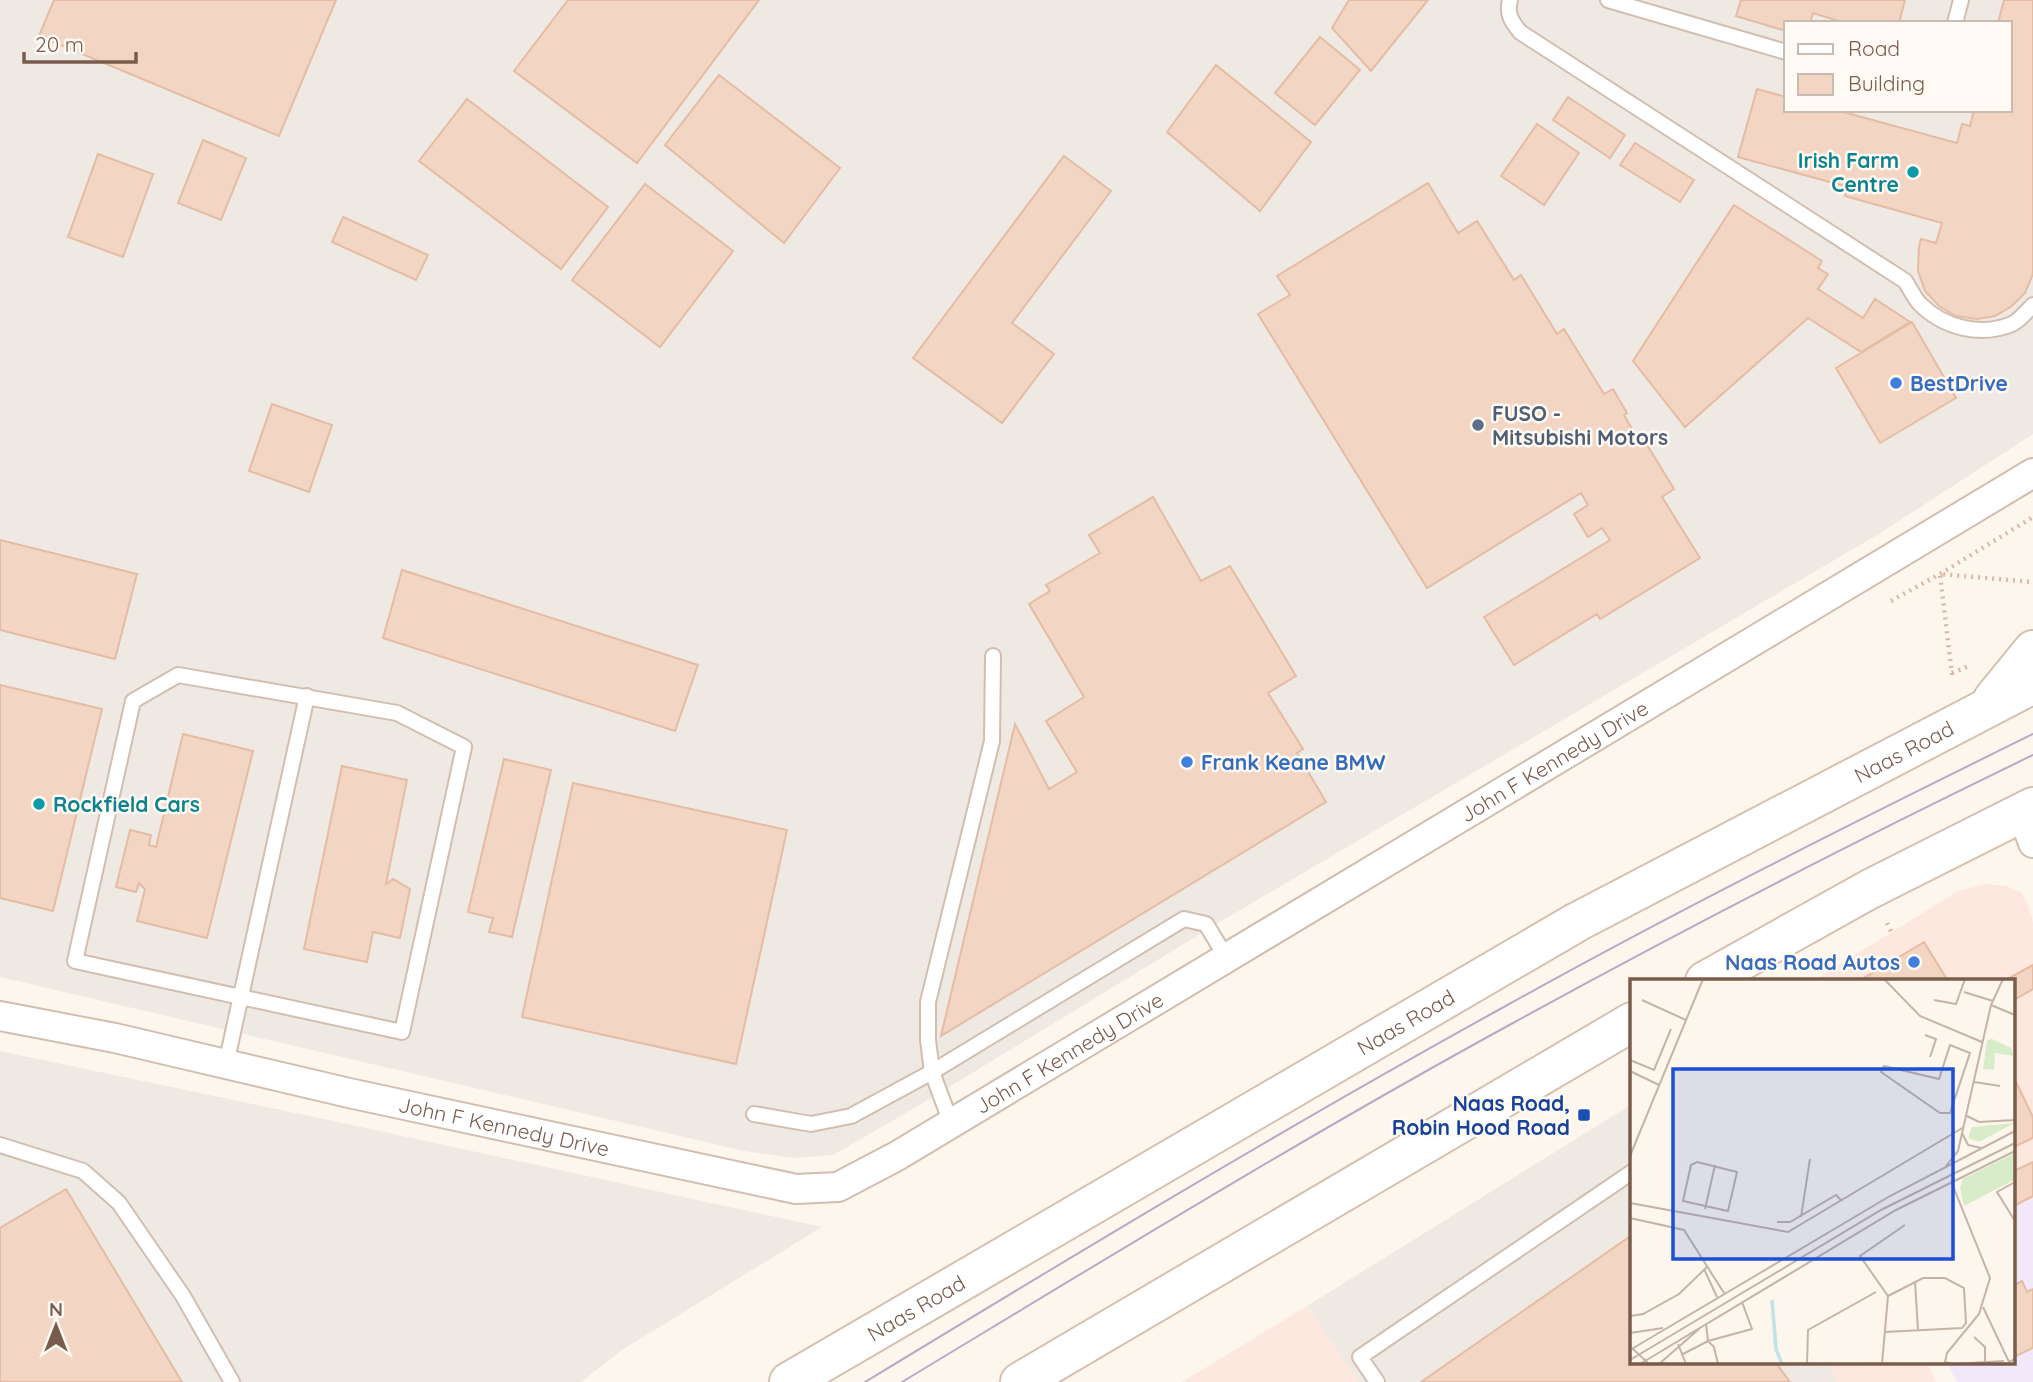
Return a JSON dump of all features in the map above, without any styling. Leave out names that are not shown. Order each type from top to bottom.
[{"type":"main road","points":[[1985,709],[2033,650]]},
{"type":"main road","name":"Naas Road","points":[[789,1382],[1577,922],[2033,684]]},
{"type":"main road","points":[[1709,979],[1870,889],[2029,821]]},
{"type":"main road","points":[[1020,1382],[1630,1023]]},
{"type":"street","name":"John F Kennedy Drive","points":[[0,1016],[115,1038],[699,1170],[796,1189],[838,1187],[897,1156],[2033,473]]},
{"type":"lane","points":[[1510,0],[1507,8],[1511,21],[1520,32],[1905,281],[1920,304],[1941,320],[1960,329],[1989,329],[2015,323],[2033,305]]},
{"type":"lane","points":[[1608,0],[1784,51]]},
{"type":"lane","points":[[1956,21],[1961,0]]},
{"type":"lane","points":[[951,1123],[932,1072],[928,1041],[928,1002],[992,741],[993,656]]},
{"type":"lane","points":[[178,675],[307,696],[397,713],[464,747],[402,1032],[75,961],[133,701],[178,675]]},
{"type":"lane","points":[[226,1064],[307,696]]},
{"type":"lane","points":[[754,1114],[811,1124],[851,1116],[932,1072],[1184,919],[1206,923],[1226,957]]},
{"type":"lane","points":[[0,1145],[83,1171],[119,1203],[183,1296],[233,1382]]},
{"type":"lane","points":[[1377,1382],[1360,1357],[1630,1173]]},
{"type":"path","points":[[1952,675],[1940,574],[2033,582]]},
{"type":"shaded area","points":[[0,0],[2033,0],[2033,434],[1882,532],[1220,922],[833,1155],[794,1158],[744,1151],[0,977]]},
{"type":"shaded area","points":[[1987,884],[2006,886],[2021,892],[2033,922],[2033,1198],[2016,1206],[2016,979],[1816,979],[1958,891]]},
{"type":"shaded area","points":[[0,1051],[822,1227],[622,1350],[581,1382],[0,1382]]},
{"type":"shaded area","points":[[1630,1105],[1630,1364],[1829,1364],[1838,1382],[1359,1382],[1307,1306]]},
{"type":"shaded area","points":[[2033,1198],[2033,1382],[1957,1382],[1948,1364],[2016,1364],[2016,1206]]},
{"type":"shaded area","points":[[1307,1306],[1359,1382],[1182,1382]]},
{"type":"shaded area","points":[[1829,1364],[1927,1364],[1936,1382],[1838,1382]]},
{"type":"building","points":[[54,0],[336,0],[279,136],[39,36]]},
{"type":"building","points":[[568,0],[759,0],[637,163],[514,71]]},
{"type":"building","points":[[1349,0],[1428,0],[1371,71],[1332,28]]},
{"type":"building","points":[[1741,0],[1905,0],[1900,21],[1839,21],[1813,13],[1811,21],[1784,21],[1784,30],[1736,16]]},
{"type":"building","name":"Irish Farm Centre","points":[[2004,0],[2033,0],[2033,274],[2025,293],[2012,306],[1995,316],[1977,319],[1956,316],[1939,306],[1925,291],[1918,271],[1921,239],[1936,243],[1942,223],[1845,196],[1848,187],[1738,157],[1757,89],[1784,96],[1784,112],[1843,112],[1957,143],[1962,124],[1970,126],[1974,112],[2012,112],[2012,21],[1999,21]]},
{"type":"building","points":[[1320,37],[1360,70],[1315,125],[1275,93]]},
{"type":"building","points":[[1216,65],[1311,142],[1260,211],[1167,132]]},
{"type":"building","points":[[719,75],[840,168],[784,243],[665,145]]},
{"type":"building","points":[[1568,97],[1625,135],[1610,158],[1553,120]]},
{"type":"building","points":[[467,99],[608,207],[561,269],[419,161]]},
{"type":"building","points":[[1537,124],[1579,153],[1544,205],[1501,176]]},
{"type":"building","points":[[203,140],[246,158],[221,220],[178,203]]},
{"type":"building","points":[[1635,143],[1694,180],[1680,202],[1620,165]]},
{"type":"building","points":[[98,154],[153,174],[123,257],[68,237]]},
{"type":"building","points":[[1064,156],[1111,191],[1012,323],[1054,354],[1002,423],[913,358]]},
{"type":"building","name":"FUSO - Mitsubishi Motors","points":[[1428,183],[1458,233],[1477,221],[1514,280],[1521,275],[1557,334],[1564,329],[1604,394],[1613,389],[1637,438],[1641,435],[1674,489],[1662,497],[1700,558],[1600,619],[1597,614],[1514,665],[1484,617],[1610,540],[1602,528],[1588,537],[1574,514],[1588,505],[1581,493],[1427,588],[1258,314],[1290,295],[1277,276]]},
{"type":"building","points":[[645,184],[733,251],[660,347],[572,280]]},
{"type":"building","points":[[1734,205],[1822,261],[1818,268],[1828,274],[1818,289],[1863,318],[1875,299],[1910,322],[1861,352],[1808,318],[1685,427],[1633,361]]},
{"type":"building","points":[[343,217],[428,255],[416,280],[332,242]]},
{"type":"building","name":"BestDrive","points":[[1912,322],[1956,398],[1880,443],[1836,368]]},
{"type":"building","points":[[272,404],[332,425],[309,492],[249,471]]},
{"type":"building","name":"Frank Keane BMW","points":[[1153,497],[1201,581],[1230,566],[1296,676],[1268,693],[1303,749],[1297,753],[1326,802],[941,1036],[1015,724],[1049,789],[1077,772],[1046,721],[1084,697],[1029,604],[1050,591],[1046,585],[1100,553],[1089,535]]},
{"type":"building","points":[[0,540],[137,574],[115,659],[0,630]]},
{"type":"building","points":[[402,570],[698,665],[675,731],[383,638]]},
{"type":"building","name":"Rockfield Cars","points":[[0,685],[102,709],[53,911],[0,898]]},
{"type":"building","points":[[183,734],[253,751],[207,938],[137,921],[145,889],[139,883],[136,892],[116,887],[130,830],[151,835],[149,845],[156,847]]},
{"type":"building","points":[[504,759],[551,770],[512,937],[489,932],[493,918],[468,912]]},
{"type":"building","points":[[342,766],[407,780],[386,884],[393,879],[410,889],[400,938],[373,932],[367,962],[304,949]]},
{"type":"building","points":[[573,783],[787,830],[736,1064],[522,1017]]},
{"type":"building","name":"Naas Road Autos","points":[[1924,942],[1947,979],[1862,979]]},
{"type":"building","points":[[2033,965],[2033,989],[2016,999],[2016,979],[2008,979]]},
{"type":"building","points":[[2016,1082],[2033,1117],[2033,1138],[2016,1146]]},
{"type":"building","points":[[2033,1162],[2033,1196],[2016,1205],[2016,1170]]},
{"type":"building","points":[[66,1189],[182,1382],[0,1382],[0,1228]]},
{"type":"building","points":[[1630,1236],[1630,1364],[1777,1364],[1790,1382],[1421,1382]]},
{"type":"building","points":[[2022,1281],[2027,1292],[2033,1289],[2033,1348],[2016,1356],[2016,1284]]},
{"type":"tram line","points":[[865,1382],[1261,1145],[1502,1008],[1766,868],[2033,734]]},
{"type":"tram line","points":[[902,1382],[1206,1199],[1436,1066],[1706,919],[2033,755]]},
{"type":"place","name":"Irish Farm Centre","points":[[1913,172]]},
{"type":"place","name":"BestDrive","points":[[1896,383]]},
{"type":"place","name":"FUSO - Mitsubishi Motors","points":[[1478,425]]},
{"type":"place","name":"Frank Keane BMW","points":[[1187,762]]},
{"type":"place","name":"Rockfield Cars","points":[[39,804]]},
{"type":"place","name":"Naas Road Autos","points":[[1914,962]]},
{"type":"place","name":"Naas Road, Robin Hood Road","points":[[1584,1115]]}]
